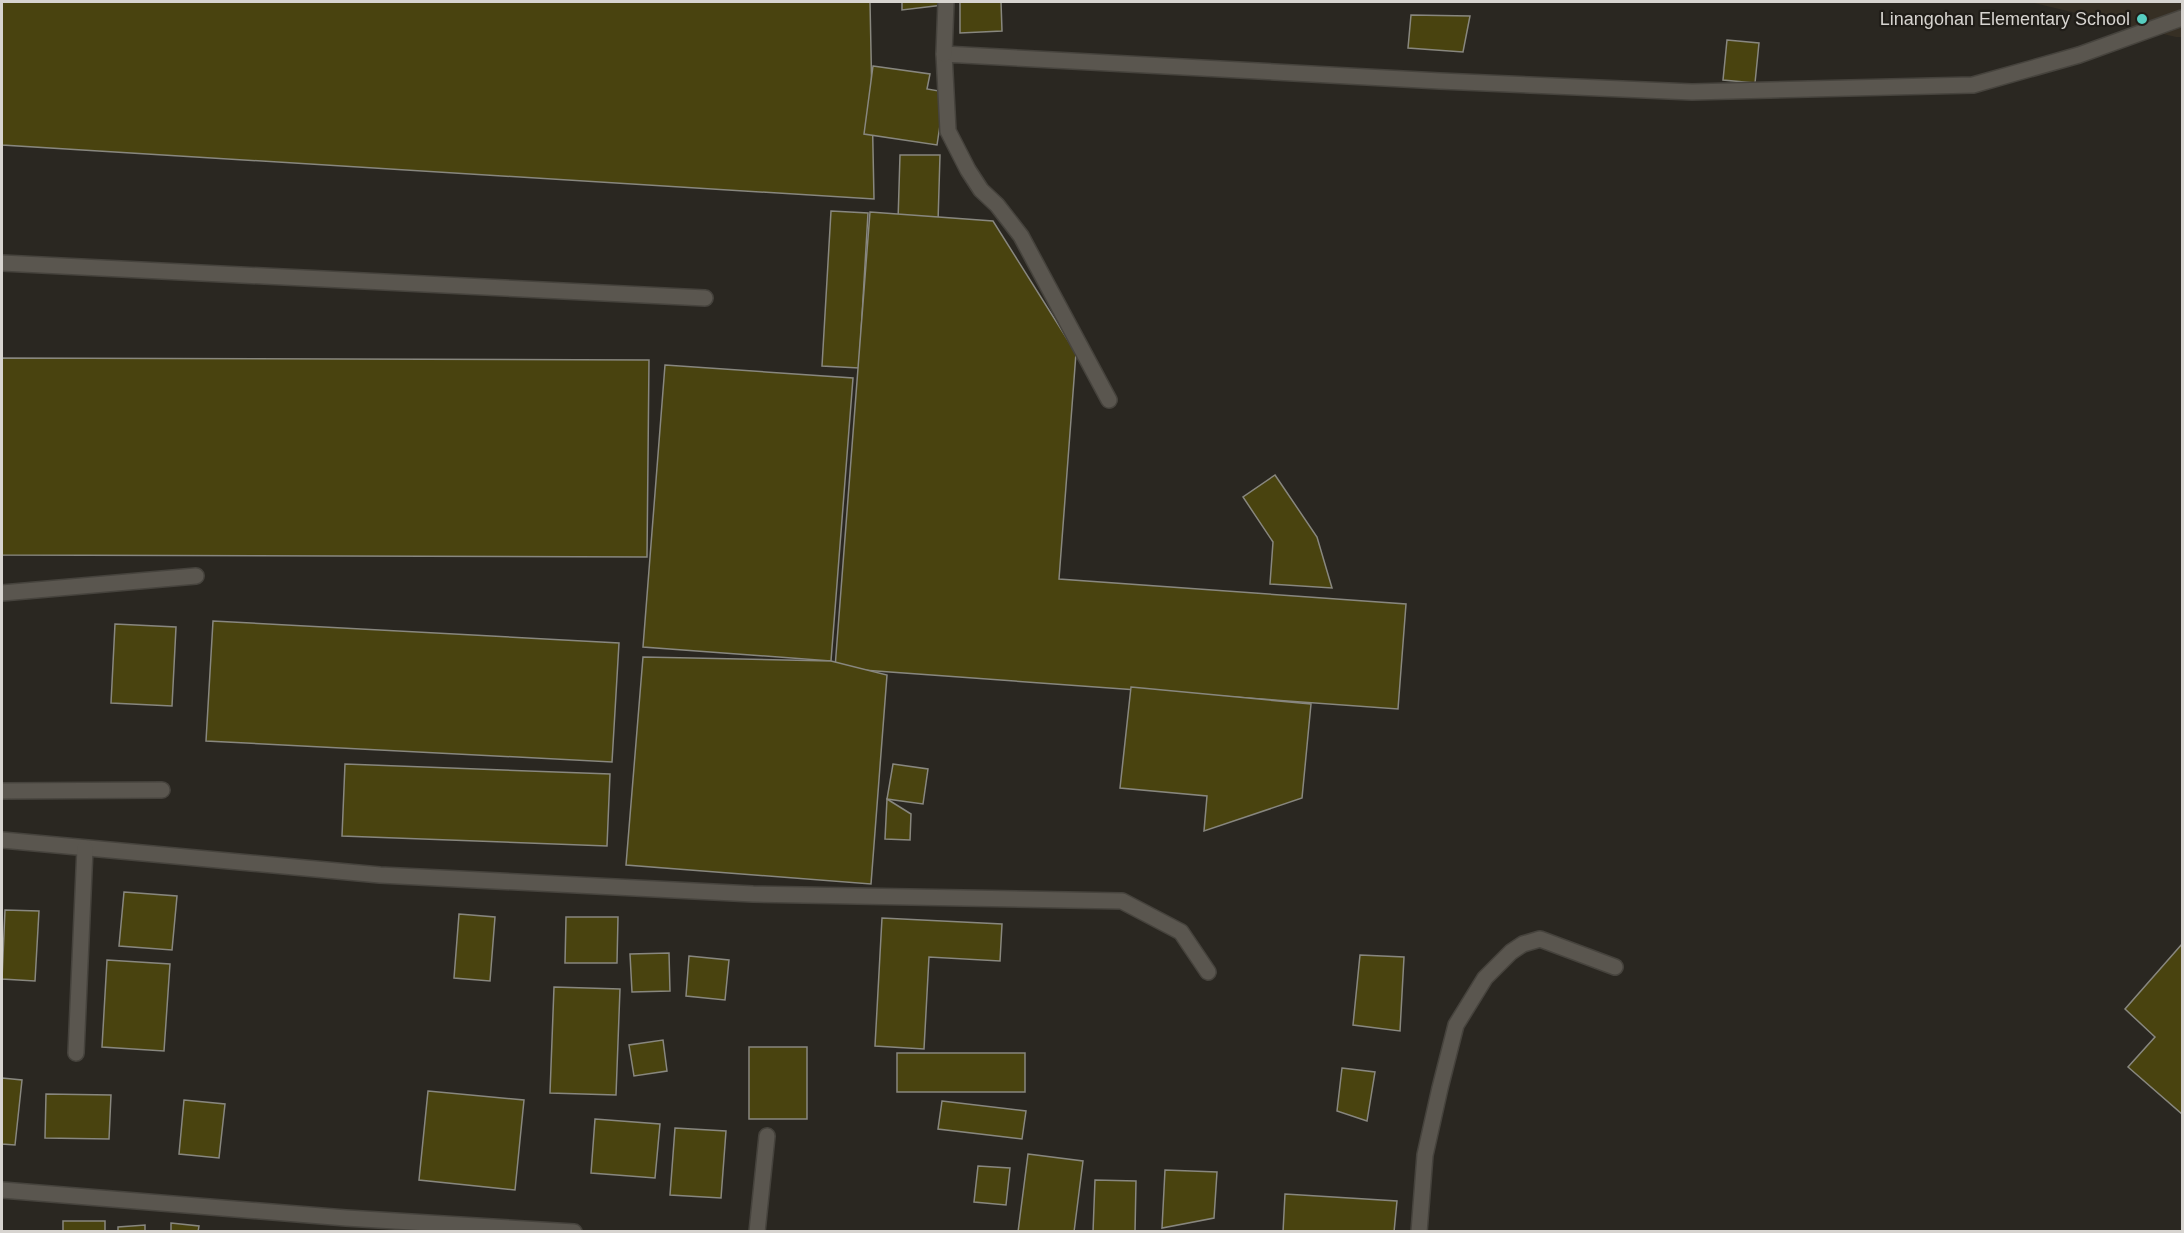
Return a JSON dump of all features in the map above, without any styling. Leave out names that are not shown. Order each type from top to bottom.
[{"type":"street","points":[[946,2],[944,54],[948,132],[981,190],[997,205],[1021,236],[1109,400]]},
{"type":"street","points":[[944,54],[1358,77],[1692,92],[1973,85],[2079,55],[2182,18]]},
{"type":"street","points":[[2,263],[705,298]]},
{"type":"street","points":[[2,593],[196,576]]},
{"type":"street","points":[[2,791],[162,790]]},
{"type":"street","points":[[2,840],[380,875],[753,894],[905,895],[1122,901],[1181,932],[1208,972]]},
{"type":"street","points":[[76,1053],[85,848]]},
{"type":"street","points":[[1419,1232],[1425,1155],[1456,1025],[1485,978],[1511,952],[1523,944],[1540,939],[1615,967]]},
{"type":"street","points":[[757,1232],[767,1136]]},
{"type":"street","points":[[2,1190],[346,1218],[574,1232]]},
{"type":"shaded area","name":"Linangohan Elementary School","points":[[2030,2],[2182,2],[2182,37],[2176,37]]},
{"type":"building","points":[[2,2],[870,2],[874,199],[2,145]]},
{"type":"building","points":[[902,2],[943,2],[943,5],[902,10]]},
{"type":"building","points":[[960,2],[1001,2],[1002,31],[960,33]]},
{"type":"building","points":[[1411,15],[1470,16],[1463,52],[1408,48]]},
{"type":"building","points":[[1727,40],[1759,43],[1755,83],[1723,80]]},
{"type":"building","points":[[873,66],[930,74],[927,89],[945,92],[937,145],[864,134]]},
{"type":"building","points":[[900,155],[940,155],[938,222],[898,221]]},
{"type":"building","points":[[831,211],[868,213],[859,368],[822,366]]},
{"type":"building","points":[[870,212],[993,221],[1076,353],[1059,579],[1406,604],[1398,709],[835,668]]},
{"type":"building","points":[[2,358],[649,360],[647,557],[2,555]]},
{"type":"building","points":[[665,365],[853,378],[831,661],[643,647]]},
{"type":"building","points":[[1275,475],[1317,537],[1332,588],[1270,584],[1273,542],[1243,497]]},
{"type":"building","points":[[213,621],[619,643],[612,762],[206,741]]},
{"type":"building","points":[[115,624],[176,627],[172,706],[111,703]]},
{"type":"building","points":[[643,657],[831,661],[887,675],[871,884],[626,865]]},
{"type":"building","points":[[1131,687],[1311,704],[1302,798],[1204,831],[1207,796],[1120,788]]},
{"type":"building","points":[[345,764],[610,774],[607,846],[342,836]]},
{"type":"building","points":[[893,764],[928,769],[923,804],[887,799]]},
{"type":"building","points":[[887,799],[911,814],[910,840],[885,839]]},
{"type":"building","points":[[124,892],[177,896],[172,950],[119,946]]},
{"type":"building","points":[[5,910],[39,911],[35,981],[2,979]]},
{"type":"building","points":[[459,914],[495,917],[490,981],[454,978]]},
{"type":"building","points":[[566,917],[618,917],[617,963],[565,963]]},
{"type":"building","points":[[882,918],[1002,924],[1000,961],[929,957],[924,1049],[875,1046]]},
{"type":"building","points":[[2182,944],[2182,1114],[2128,1067],[2155,1037],[2125,1009]]},
{"type":"building","points":[[669,953],[670,991],[632,992],[630,954]]},
{"type":"building","points":[[1360,955],[1404,957],[1400,1031],[1353,1025]]},
{"type":"building","points":[[689,956],[729,960],[725,1000],[686,996]]},
{"type":"building","points":[[107,960],[170,964],[164,1051],[102,1047]]},
{"type":"building","points":[[554,987],[620,989],[616,1095],[550,1093]]},
{"type":"building","points":[[663,1040],[667,1071],[634,1076],[629,1045]]},
{"type":"building","points":[[749,1047],[807,1047],[807,1119],[749,1119]]},
{"type":"building","points":[[897,1053],[1025,1053],[1025,1092],[897,1092]]},
{"type":"building","points":[[1342,1068],[1375,1072],[1367,1121],[1337,1111]]},
{"type":"building","points":[[2,1078],[22,1080],[15,1145],[2,1144]]},
{"type":"building","points":[[428,1091],[524,1100],[515,1190],[419,1180]]},
{"type":"building","points":[[46,1094],[111,1095],[109,1139],[45,1138]]},
{"type":"building","points":[[184,1100],[225,1104],[219,1158],[179,1154]]},
{"type":"building","points":[[942,1101],[1026,1111],[1022,1139],[938,1129]]},
{"type":"building","points":[[595,1119],[660,1124],[655,1178],[591,1173]]},
{"type":"building","points":[[675,1128],[726,1131],[721,1198],[670,1195]]},
{"type":"building","points":[[1028,1154],[1083,1161],[1074,1232],[1018,1232]]},
{"type":"building","points":[[978,1166],[1010,1168],[1006,1205],[974,1202]]},
{"type":"building","points":[[1165,1170],[1217,1172],[1214,1218],[1162,1228]]},
{"type":"building","points":[[1095,1180],[1136,1181],[1135,1232],[1093,1232]]},
{"type":"building","points":[[1285,1194],[1397,1201],[1394,1232],[1283,1232]]},
{"type":"building","points":[[63,1221],[105,1221],[105,1232],[63,1232]]},
{"type":"building","points":[[171,1223],[199,1226],[198,1232],[171,1232]]},
{"type":"building","points":[[145,1225],[145,1232],[118,1232],[118,1227]]},
{"type":"place","name":"Linangohan Elementary School","points":[[2142,19]]}]
